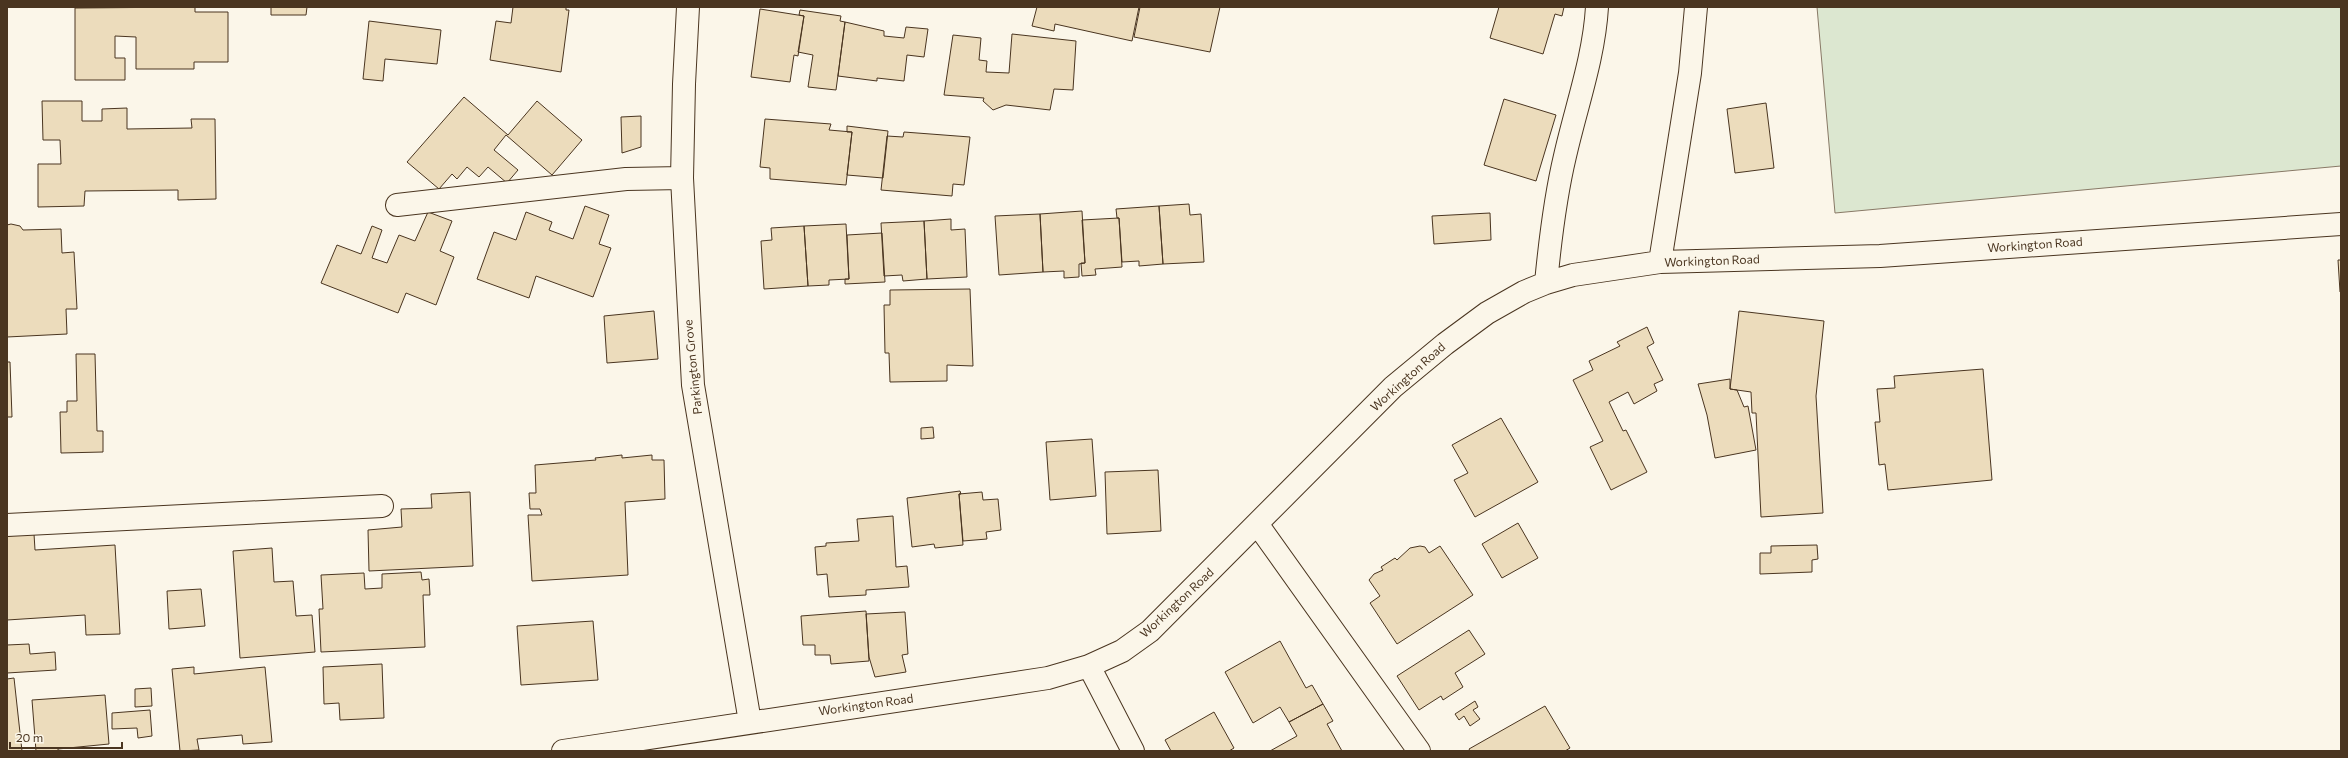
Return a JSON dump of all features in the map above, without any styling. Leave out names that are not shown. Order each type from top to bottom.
[{"type":"street","name":"Parkington Grove","points":[[688,7],[684,84],[682,178],[693,385],[750,722]]},
{"type":"street","points":[[1546,283],[1551,233],[1564,157],[1595,32],[1597,7]]},
{"type":"street","points":[[1660,262],[1690,73],[1696,7]]},
{"type":"street","points":[[397,205],[626,179],[682,178]]},
{"type":"street","name":"Workington Road","points":[[563,751],[1048,678],[1089,666],[1122,651],[1150,631],[1258,525],[1399,382],[1487,313],[1524,292],[1546,283],[1573,275],[1660,262],[1880,256],[2341,224]]},
{"type":"street","points":[[7,525],[382,506]]},
{"type":"street","points":[[1258,525],[1419,751]]},
{"type":"street","points":[[1089,666],[1133,751]]},
{"type":"green space","points":[[1817,7],[2341,7],[2341,166],[1835,213]]},
{"type":"building","points":[[195,7],[195,12],[228,12],[228,62],[194,62],[194,69],[136,69],[136,37],[115,36],[115,58],[125,58],[125,80],[75,80],[75,8]]},
{"type":"building","points":[[271,7],[307,7],[306,15],[271,15]]},
{"type":"building","points":[[513,7],[566,7],[566,10],[569,10],[561,72],[490,60],[496,21],[511,23]]},
{"type":"building","points":[[1037,7],[1139,7],[1132,41],[1055,24],[1054,31],[1032,26]]},
{"type":"building","points":[[1140,7],[1220,7],[1210,52],[1134,37]]},
{"type":"building","points":[[1499,7],[1564,7],[1562,16],[1555,14],[1543,54],[1490,38]]},
{"type":"building","points":[[760,9],[804,16],[798,56],[794,55],[790,82],[751,77]]},
{"type":"building","points":[[800,10],[841,16],[840,21],[845,22],[836,90],[808,87],[813,55],[798,52],[804,16],[799,15]]},
{"type":"building","points":[[369,21],[441,30],[437,64],[385,59],[383,81],[363,79]]},
{"type":"building","points":[[845,22],[884,31],[884,36],[904,38],[906,27],[928,29],[924,57],[907,55],[904,81],[877,78],[877,81],[838,76]]},
{"type":"building","points":[[1012,34],[1076,41],[1073,90],[1054,89],[1050,110],[1006,105],[993,110],[983,101],[984,98],[944,95],[953,35],[981,38],[979,60],[987,61],[986,72],[1009,73]]},
{"type":"building","points":[[464,97],[508,135],[537,101],[582,140],[552,175],[506,135],[494,150],[518,170],[507,183],[488,167],[479,177],[467,167],[457,179],[452,174],[439,189],[407,162]]},
{"type":"building","points":[[1504,99],[1556,115],[1536,181],[1484,165]]},
{"type":"building","points":[[42,101],[82,101],[82,121],[102,121],[102,109],[127,108],[127,129],[192,128],[191,119],[215,119],[216,199],[178,200],[178,190],[85,191],[84,206],[38,207],[38,164],[61,164],[60,140],[43,140]]},
{"type":"building","points":[[1766,103],[1774,168],[1735,173],[1727,109]]},
{"type":"building","points":[[641,116],[641,147],[622,153],[621,117]]},
{"type":"building","points":[[765,119],[831,124],[829,130],[852,132],[846,185],[770,179],[770,168],[760,167]]},
{"type":"building","points":[[847,126],[888,131],[883,178],[847,175],[852,132],[847,132]]},
{"type":"building","points":[[904,132],[970,137],[964,185],[953,184],[952,196],[881,190],[887,136],[903,137]]},
{"type":"building","points":[[1189,204],[1190,215],[1201,214],[1204,262],[1163,264],[1159,206]]},
{"type":"building","points":[[585,206],[609,215],[599,244],[611,248],[593,297],[536,276],[529,298],[477,279],[494,232],[516,240],[526,212],[552,222],[549,230],[573,239]]},
{"type":"building","points":[[1159,206],[1163,264],[1139,266],[1139,261],[1122,262],[1119,218],[1117,218],[1116,209]]},
{"type":"building","points":[[1082,211],[1085,263],[1079,264],[1079,277],[1064,278],[1064,271],[1043,272],[1040,214]]},
{"type":"building","points":[[428,212],[452,221],[440,251],[454,257],[436,305],[406,293],[398,313],[321,283],[337,245],[361,254],[372,226],[382,230],[372,258],[387,263],[399,235],[415,241]]},
{"type":"building","points":[[1490,213],[1491,240],[1434,244],[1432,216]]},
{"type":"building","points":[[1040,214],[1043,272],[999,275],[995,216]]},
{"type":"building","points":[[1119,218],[1122,267],[1095,269],[1096,275],[1082,276],[1081,263],[1085,263],[1082,220]]},
{"type":"building","points":[[951,219],[951,230],[965,229],[967,277],[927,279],[924,221]]},
{"type":"building","points":[[924,221],[927,279],[903,281],[902,275],[884,276],[881,223]]},
{"type":"building","points":[[11,224],[20,226],[23,230],[61,229],[62,253],[74,252],[77,309],[66,309],[67,334],[7,337],[7,225]]},
{"type":"building","points":[[846,224],[849,279],[829,280],[829,285],[808,286],[804,226]]},
{"type":"building","points":[[804,226],[808,286],[764,289],[761,241],[772,240],[771,228]]},
{"type":"building","points":[[882,233],[885,282],[845,284],[845,279],[849,279],[847,235]]},
{"type":"building","points":[[2338,260],[2341,260],[2341,292],[2340,292]]},
{"type":"building","points":[[970,289],[973,366],[947,365],[947,381],[890,382],[889,353],[885,353],[884,305],[890,305],[890,290]]},
{"type":"building","points":[[654,311],[658,359],[607,363],[604,316]]},
{"type":"building","points":[[1739,311],[1824,321],[1816,396],[1823,513],[1761,517],[1756,413],[1752,413],[1751,392],[1730,389]]},
{"type":"building","points":[[1647,327],[1654,343],[1647,347],[1663,380],[1654,384],[1657,391],[1634,404],[1628,392],[1609,402],[1623,431],[1626,430],[1647,472],[1611,490],[1590,447],[1603,441],[1573,380],[1593,370],[1589,361],[1620,346],[1617,342]]},
{"type":"building","points":[[76,354],[95,354],[97,431],[103,431],[103,452],[61,453],[60,412],[67,412],[67,401],[77,401]]},
{"type":"building","points":[[7,362],[10,362],[12,417],[7,417]]},
{"type":"building","points":[[1983,369],[1992,480],[1888,490],[1885,464],[1879,465],[1875,422],[1880,422],[1877,389],[1895,388],[1894,376]]},
{"type":"building","points":[[1730,379],[1730,389],[1737,390],[1744,407],[1748,406],[1756,450],[1715,458],[1707,415],[1698,384]]},
{"type":"building","points":[[1501,418],[1538,482],[1475,517],[1454,480],[1468,473],[1452,445]]},
{"type":"building","points":[[933,427],[934,438],[921,439],[921,428]]},
{"type":"building","points":[[1092,439],[1096,496],[1050,500],[1046,442]]},
{"type":"building","points":[[622,455],[622,458],[652,455],[652,460],[664,460],[665,499],[625,502],[628,575],[532,581],[528,515],[542,515],[540,509],[530,509],[529,493],[536,493],[535,465],[596,460],[595,458]]},
{"type":"building","points":[[1158,470],[1161,531],[1107,534],[1105,472]]},
{"type":"building","points":[[960,491],[963,545],[935,548],[934,544],[912,547],[907,498]]},
{"type":"building","points":[[470,492],[473,566],[369,571],[368,530],[402,527],[401,509],[432,508],[431,494]]},
{"type":"building","points":[[982,492],[983,500],[998,499],[1001,530],[986,532],[987,539],[963,541],[959,494]]},
{"type":"building","points":[[893,516],[896,567],[907,566],[909,587],[866,590],[866,595],[829,597],[827,574],[817,575],[815,547],[826,546],[826,543],[859,541],[857,519]]},
{"type":"building","points":[[1518,523],[1538,558],[1502,578],[1482,544]]},
{"type":"building","points":[[34,534],[35,550],[115,545],[120,634],[86,635],[85,615],[7,620],[7,536]]},
{"type":"building","points":[[1817,545],[1818,559],[1812,560],[1812,572],[1760,574],[1760,553],[1771,553],[1771,546]]},
{"type":"building","points":[[1420,546],[1425,547],[1429,553],[1440,546],[1473,595],[1397,644],[1370,603],[1380,596],[1369,580],[1374,574],[1383,570],[1381,567],[1395,558],[1397,560],[1410,548]]},
{"type":"building","points":[[272,548],[274,582],[293,581],[296,616],[312,615],[315,652],[240,658],[233,551]]},
{"type":"building","points":[[421,572],[422,580],[429,579],[430,595],[423,595],[425,647],[321,652],[319,609],[323,609],[321,575],[364,573],[365,589],[382,588],[382,574]]},
{"type":"building","points":[[201,589],[205,626],[169,629],[167,591]]},
{"type":"building","points":[[866,611],[869,661],[831,664],[830,655],[815,655],[815,645],[803,645],[801,616]]},
{"type":"building","points":[[905,612],[908,654],[902,655],[906,672],[875,677],[869,657],[866,614]]},
{"type":"building","points":[[593,621],[598,680],[521,685],[517,626]]},
{"type":"building","points":[[1469,630],[1485,654],[1455,673],[1463,687],[1443,700],[1441,696],[1419,710],[1397,676]]},
{"type":"building","points":[[1280,641],[1306,688],[1312,685],[1323,704],[1289,722],[1280,707],[1253,723],[1225,672]]},
{"type":"building","points":[[29,644],[30,654],[55,652],[56,670],[7,673],[7,645]]},
{"type":"building","points":[[382,664],[384,718],[340,720],[339,703],[324,704],[323,667]]},
{"type":"building","points":[[194,667],[194,674],[265,667],[272,742],[243,744],[242,735],[197,739],[199,750],[180,751],[172,669]]},
{"type":"building","points":[[14,678],[22,751],[7,751],[7,679]]},
{"type":"building","points":[[151,688],[152,706],[135,707],[135,689]]},
{"type":"building","points":[[105,695],[109,744],[58,749],[58,751],[36,751],[32,700]]},
{"type":"building","points":[[1475,701],[1478,707],[1473,710],[1480,719],[1470,726],[1464,716],[1459,720],[1455,714]]},
{"type":"building","points":[[1323,704],[1333,721],[1327,724],[1342,751],[1270,751],[1297,736],[1289,722]]},
{"type":"building","points":[[1545,706],[1570,748],[1565,751],[1470,751],[1469,749]]},
{"type":"building","points":[[150,710],[152,736],[138,738],[137,728],[112,729],[112,713]]},
{"type":"building","points":[[1214,712],[1234,748],[1229,751],[1171,751],[1165,740]]}]
